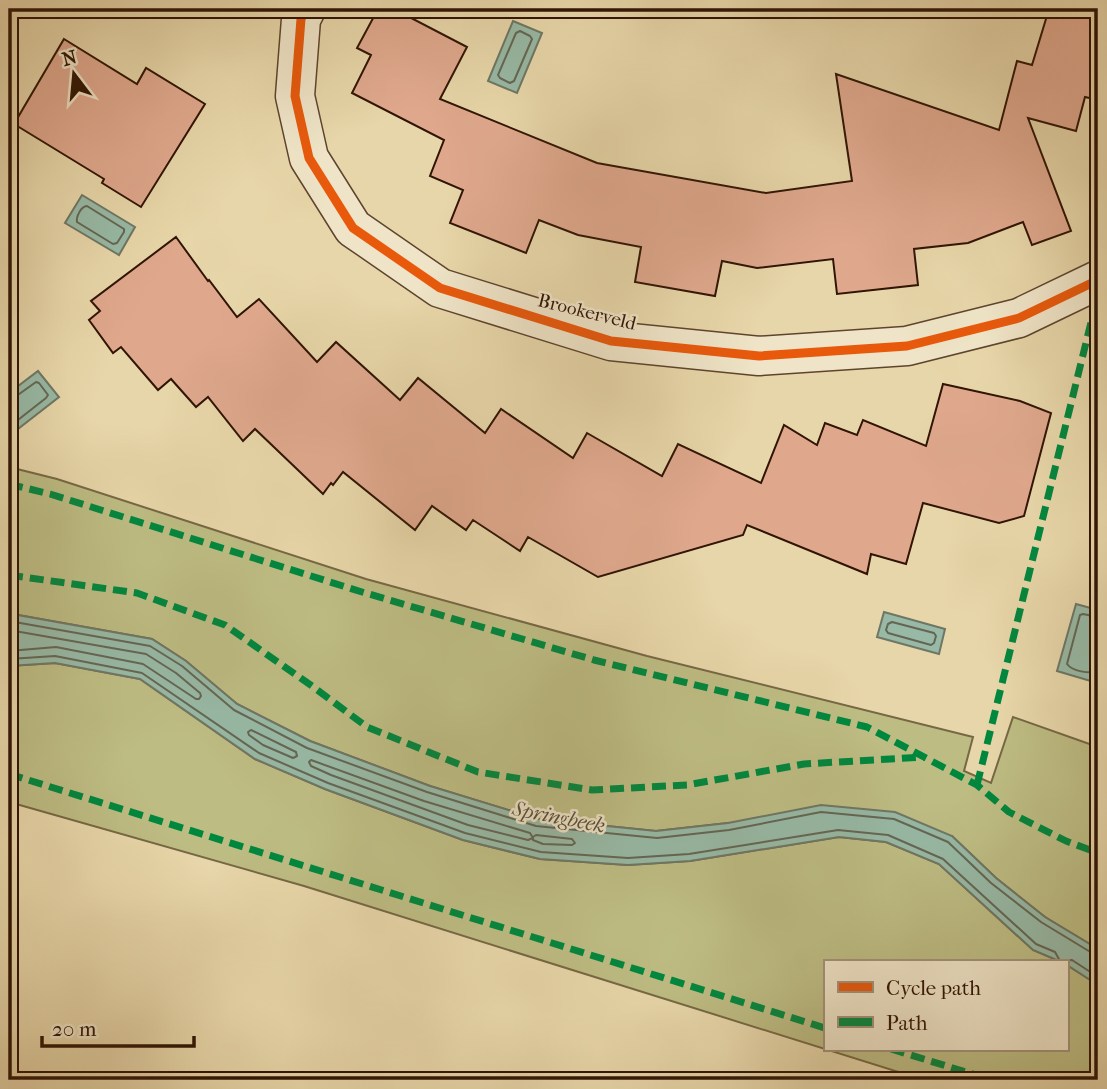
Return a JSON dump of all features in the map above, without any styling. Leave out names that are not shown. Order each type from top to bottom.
[{"type":"street","name":"Brookerveld","points":[[306,9],[301,19],[295,96],[309,158],[353,228],[439,288],[611,341],[759,356],[907,346],[1019,318],[1098,280]]},
{"type":"shaded area","points":[[9,467],[57,479],[366,579],[647,656],[973,737],[964,771],[991,783],[1013,717],[1098,747],[1098,949],[1045,917],[996,878],[952,836],[728,823],[656,831],[538,819],[430,786],[310,741],[237,704],[186,661],[152,639],[9,615]]},
{"type":"shaded area","points":[[55,663],[140,679],[255,759],[325,789],[463,840],[540,859],[628,865],[690,861],[839,837],[886,842],[939,864],[1033,950],[1057,960],[824,960],[824,1049],[304,886],[9,802],[9,666]]},
{"type":"shaded area","points":[[1068,966],[1098,985],[1098,1080],[924,1080],[828,1050],[1068,1050]]},
{"type":"water","points":[[513,21],[542,33],[517,93],[488,81]]},
{"type":"water","points":[[82,195],[135,227],[119,255],[65,223]]},
{"type":"water","points":[[38,371],[59,397],[9,436],[9,393]]},
{"type":"water","points":[[1076,604],[1098,610],[1098,668],[1094,682],[1057,671]]},
{"type":"water","points":[[884,612],[945,629],[939,654],[877,637]]},
{"type":"water","points":[[9,615],[152,639],[186,661],[237,704],[310,741],[430,786],[538,819],[656,831],[728,823],[821,805],[895,812],[952,836],[996,878],[1045,917],[1098,949],[1098,985],[1068,966],[1068,960],[1057,960],[1033,950],[939,864],[886,842],[839,837],[690,861],[628,865],[540,859],[463,840],[325,789],[255,759],[140,679],[55,663],[9,666]]},
{"type":"building","points":[[378,9],[394,9],[467,47],[440,99],[597,163],[766,193],[852,181],[836,74],[999,130],[1017,61],[1032,65],[1049,9],[1098,9],[1098,100],[1085,97],[1076,131],[1028,118],[1071,231],[1032,245],[1023,222],[968,243],[914,249],[918,285],[837,294],[833,259],[757,268],[722,261],[715,296],[635,282],[641,247],[578,235],[539,220],[526,253],[450,223],[463,190],[430,176],[444,140],[352,93],[371,55],[357,48]]},
{"type":"building","points":[[64,39],[137,84],[146,68],[205,104],[141,207],[102,183],[104,179],[14,124]]},
{"type":"building","points":[[176,237],[237,317],[259,299],[317,362],[336,342],[400,400],[418,378],[485,433],[501,409],[573,458],[587,433],[662,476],[678,444],[761,483],[784,425],[817,445],[825,423],[857,435],[863,420],[926,446],[943,384],[1020,401],[1051,413],[1024,516],[999,523],[923,503],[906,564],[871,554],[867,574],[747,525],[743,535],[598,577],[528,537],[520,551],[473,520],[466,530],[432,506],[415,530],[343,472],[323,494],[255,429],[243,441],[208,397],[196,407],[171,379],[158,390],[121,347],[113,353],[89,320],[100,311],[91,301]]},
{"type":"marked path","points":[[977,785],[1098,294]]},
{"type":"marked path","points":[[9,484],[50,494],[362,592],[594,660],[867,727],[977,785],[1009,812],[1066,841],[1098,853]]},
{"type":"marked path","points":[[9,575],[137,593],[225,625],[367,727],[478,772],[592,790],[687,785],[804,764],[924,757]]},
{"type":"marked path","points":[[9,774],[824,1028]]},
{"type":"marked path","points":[[894,1050],[992,1080]]},
{"type":"cycle path","points":[[306,9],[301,19],[295,96],[309,158],[353,228],[440,288],[611,341],[759,356],[907,346],[1019,318],[1098,280]]},
{"type":"water label","name":"Springbeek","points":[[559,817]]}]
